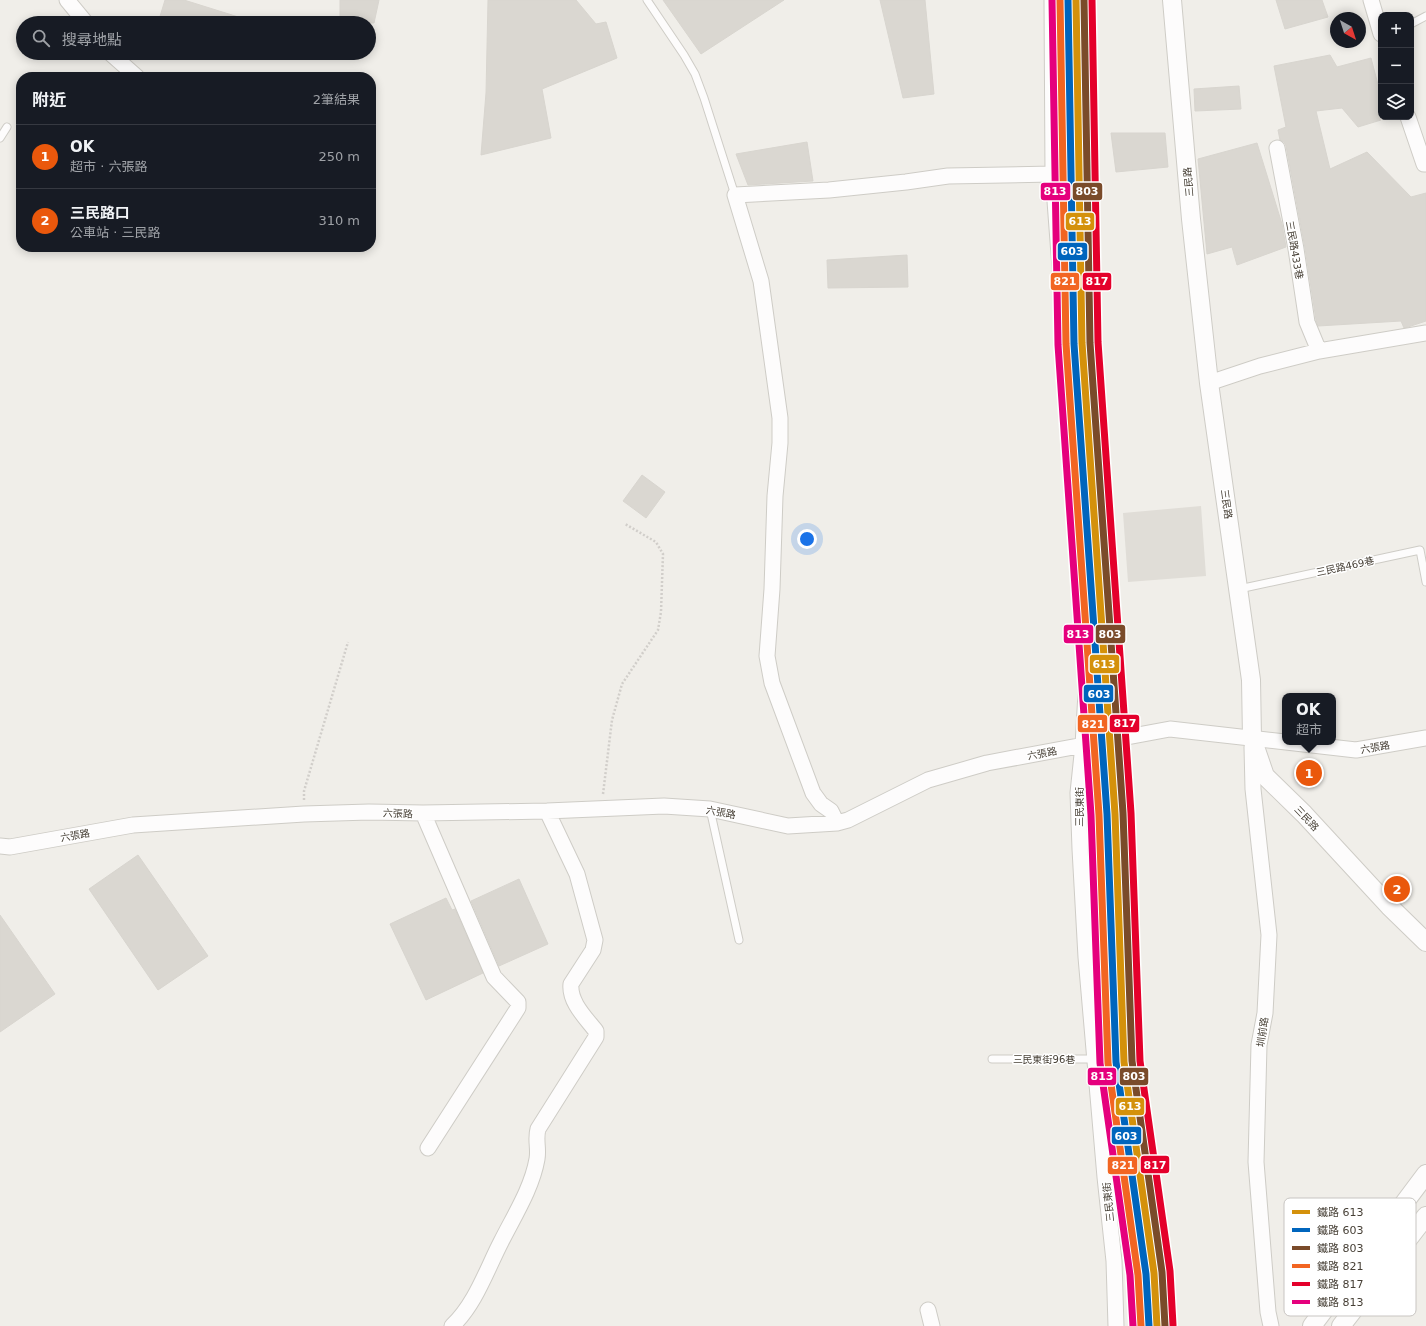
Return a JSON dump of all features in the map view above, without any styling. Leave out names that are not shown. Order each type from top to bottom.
[{"type":"street","points":[[67,0],[80,16]]},
{"type":"street","name":"三民東街","points":[[1052,0],[1053,174],[1082,565],[1086,693],[1078,793],[1080,849],[1086,957],[1105,1177],[1114,1261],[1116,1326]]},
{"type":"street","name":"三民路","points":[[1172,0],[1191,219],[1209,382],[1251,680],[1252,738],[1265,776],[1304,814],[1389,906],[1426,942]]},
{"type":"street","points":[[1371,0],[1378,24]]},
{"type":"street","points":[[118,60],[131,72]]},
{"type":"street","points":[[1409,120],[1424,164],[1426,164]]},
{"type":"street","name":"三民路433巷","points":[[1277,148],[1296,249],[1307,322],[1318,351]]},
{"type":"street","points":[[837,823],[830,811],[821,804],[813,793],[768,669],[767,656],[772,589],[774,496],[780,443],[780,418],[760,281],[734,195],[830,190],[948,176],[1053,174]]},
{"type":"street","points":[[1209,382],[1260,366],[1318,351],[1426,333]]},
{"type":"street","name":"六張路","points":[[0,846],[10,847],[133,825],[304,814],[370,812],[423,814],[664,806],[710,809],[788,826],[837,823],[848,820],[928,780],[987,763],[1170,729],[1282,741]]},
{"type":"street","name":"圳前路","points":[[1252,738],[1253,789],[1269,935],[1265,1013],[1259,1045],[1256,1162],[1268,1312],[1271,1326]]},
{"type":"street","name":"六張路","points":[[1313,745],[1356,750],[1426,738]]},
{"type":"street","points":[[452,1326],[459,1320],[473,1298],[530,1184],[537,1157],[536,1136],[538,1129],[596,1037],[596,1032],[572,998],[571,984],[593,950],[596,940],[577,874],[547,811]]},
{"type":"street","points":[[423,814],[494,977],[518,1002],[518,1008],[428,1148]]},
{"type":"street","points":[[1408,1198],[1426,1174]]},
{"type":"street","points":[[1416,1229],[1426,1216]]},
{"type":"street","points":[[928,1310],[932,1326]]},
{"type":"street","points":[[1312,1326],[1320,1316]]},
{"type":"street","points":[[1341,1326],[1349,1316]]},
{"type":"lane","points":[[647,0],[684,54],[695,74],[704,98],[734,195]]},
{"type":"lane","points":[[1414,22],[1426,16]]},
{"type":"lane","points":[[0,138],[7,127]]},
{"type":"lane","name":"三民路469巷","points":[[1238,589],[1420,550],[1426,582]]},
{"type":"lane","points":[[710,809],[739,940]]},
{"type":"lane","name":"三民東街96巷","points":[[992,1059],[1095,1059]]},
{"type":"path","points":[[602,809],[612,720],[622,684],[658,630],[661,612],[663,554],[656,542],[626,524]]},
{"type":"path","points":[[304,814],[304,791],[348,642]]},
{"type":"shaded area","points":[[1201,506],[1206,576],[1128,582],[1123,513]]},
{"type":"building","points":[[165,0],[184,0],[235,16],[160,16]]},
{"type":"building","points":[[340,0],[379,0],[376,16],[340,16]]},
{"type":"building","points":[[488,0],[576,0],[596,24],[606,22],[617,58],[542,89],[551,138],[481,155],[486,93]]},
{"type":"building","points":[[663,0],[784,0],[701,54]]},
{"type":"building","points":[[880,0],[925,0],[934,94],[903,98]]},
{"type":"building","points":[[1276,0],[1322,0],[1328,17],[1285,29]]},
{"type":"building","points":[[1330,55],[1337,67],[1371,58],[1378,85],[1378,120],[1381,120],[1358,127],[1342,108],[1316,111],[1330,169],[1367,152],[1411,197],[1426,193],[1426,321],[1404,328],[1401,321],[1318,326],[1286,146],[1284,142],[1280,140],[1278,130],[1286,127],[1274,66]]},
{"type":"building","points":[[1239,86],[1241,109],[1195,111],[1194,89]]},
{"type":"building","points":[[1111,133],[1165,133],[1168,167],[1116,172]]},
{"type":"building","points":[[807,142],[813,181],[748,185],[736,154]]},
{"type":"building","points":[[1257,143],[1282,224],[1286,247],[1237,265],[1232,247],[1207,254],[1198,159]]},
{"type":"building","points":[[907,255],[908,287],[828,288],[827,260]]},
{"type":"building","points":[[642,475],[665,492],[646,518],[623,501]]},
{"type":"building","points":[[138,855],[208,956],[158,990],[89,889]]},
{"type":"building","points":[[519,879],[548,944],[499,966],[471,901]]},
{"type":"building","points":[[446,898],[452,910],[455,909],[483,973],[426,1000],[390,924]]},
{"type":"building","points":[[0,915],[55,994],[0,1032]]},
{"type":"rail line","name":"813","points":[[1052,0],[1058,345],[1091,815],[1100,1063],[1130,1275],[1133,1326]]},
{"type":"rail line","name":"821","points":[[1060,0],[1066,344],[1099,815],[1108,1063],[1138,1275],[1141,1326]]},
{"type":"rail line","name":"603","points":[[1068,0],[1074,344],[1107,814],[1116,1062],[1146,1274],[1149,1326]]},
{"type":"rail line","name":"613","points":[[1076,0],[1082,343],[1115,814],[1124,1062],[1154,1273],[1157,1326]]},
{"type":"rail line","name":"803","points":[[1084,0],[1090,343],[1123,813],[1132,1061],[1162,1272],[1165,1326]]},
{"type":"rail line","name":"817","points":[[1092,0],[1098,342],[1131,813],[1140,1061],[1170,1271],[1173,1325]]},
{"type":"place","name":"OK","points":[[1309,773]]},
{"type":"place","name":"三民路口","points":[[1397,889]]}]
